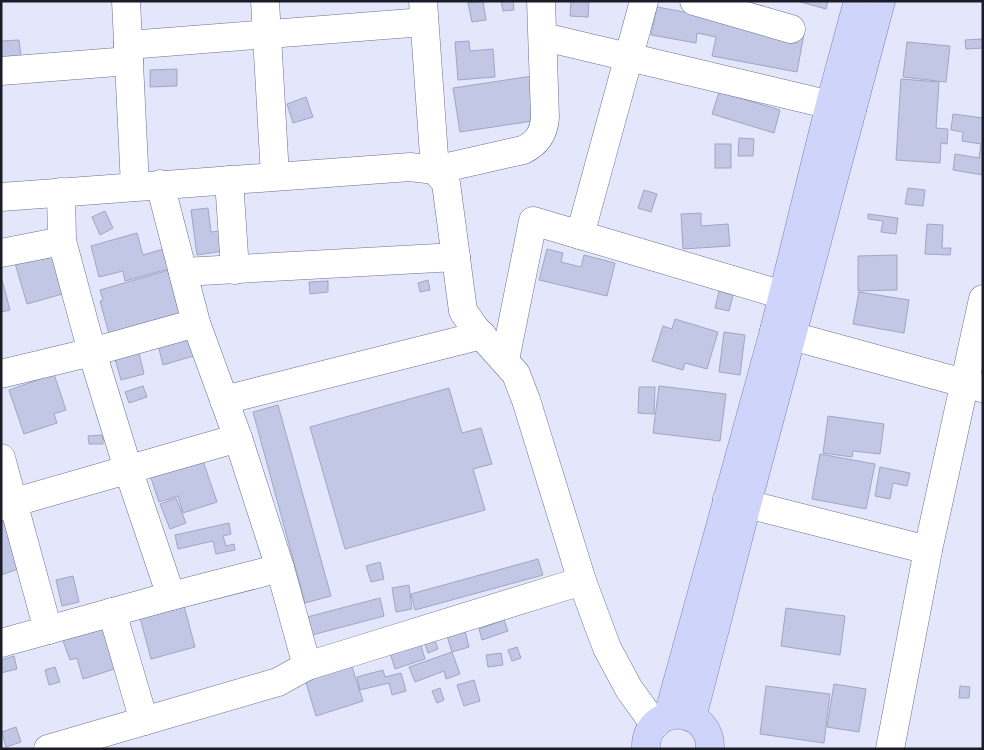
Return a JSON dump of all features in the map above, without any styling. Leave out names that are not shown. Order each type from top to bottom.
[{"type":"main road","points":[[710,749],[707,732],[698,721],[665,727],[737,501],[783,334],[841,107],[858,1]]},
{"type":"main road","points":[[783,334],[783,296],[841,107],[881,1]]},
{"type":"street","points":[[126,1],[128,53],[148,185],[183,272],[196,323],[238,438],[280,568],[307,666]]},
{"type":"street","points":[[265,1],[275,176]]},
{"type":"street","points":[[1,197],[410,167],[435,170],[523,150],[532,146],[539,139],[544,128],[544,37],[541,1]]},
{"type":"street","points":[[580,235],[644,1]]},
{"type":"street","points":[[705,3],[791,29]]},
{"type":"street","points":[[1,72],[424,12],[435,170],[446,183],[464,311],[474,327],[516,374],[526,400],[582,581],[607,648],[617,669],[665,727]]},
{"type":"street","points":[[544,37],[841,107]]},
{"type":"street","points":[[229,180],[235,270]]},
{"type":"street","points":[[61,192],[62,241],[92,352],[128,470],[171,596]]},
{"type":"street","points":[[505,360],[533,221],[783,296]]},
{"type":"street","points":[[1,253],[62,241]]},
{"type":"street","points":[[183,272],[456,257]]},
{"type":"street","points":[[890,749],[928,550],[974,386],[983,299]]},
{"type":"street","points":[[1,374],[92,352],[196,323]]},
{"type":"street","points":[[783,334],[974,386]]},
{"type":"street","points":[[224,400],[482,335]]},
{"type":"street","points":[[8,504],[238,438]]},
{"type":"street","points":[[1,458],[8,504],[48,630]]},
{"type":"street","points":[[737,501],[928,550]]},
{"type":"street","points":[[1,643],[280,568]]},
{"type":"street","points":[[48,749],[278,682],[307,666],[582,581]]},
{"type":"street","points":[[112,612],[144,721]]},
{"type":"building","points":[[483,1],[486,20],[472,22],[468,3]]},
{"type":"building","points":[[501,1],[513,1],[514,10],[503,11]]},
{"type":"building","points":[[571,1],[589,1],[588,17],[570,16]]},
{"type":"building","points":[[797,1],[828,1],[826,9]]},
{"type":"building","points":[[657,7],[804,34],[797,72],[712,56],[716,37],[697,33],[696,43],[651,35]]},
{"type":"building","points":[[983,39],[983,48],[966,49],[965,40]]},
{"type":"building","points":[[19,40],[21,57],[1,59],[1,41]]},
{"type":"building","points":[[469,41],[470,51],[493,49],[495,77],[458,80],[455,42]]},
{"type":"building","points":[[907,42],[950,46],[946,82],[903,77]]},
{"type":"building","points":[[177,69],[177,86],[150,87],[150,70]]},
{"type":"building","points":[[539,75],[546,119],[460,132],[453,88]]},
{"type":"building","points":[[901,79],[939,82],[936,128],[948,129],[947,144],[941,143],[940,163],[896,160]]},
{"type":"building","points":[[719,92],[780,110],[774,133],[712,114]]},
{"type":"building","points":[[306,97],[313,117],[293,123],[287,104]]},
{"type":"building","points":[[953,114],[983,118],[983,175],[953,170],[955,154],[979,158],[981,144],[962,141],[963,132],[951,130]]},
{"type":"building","points":[[739,138],[754,139],[753,156],[738,156]]},
{"type":"building","points":[[715,144],[731,144],[731,168],[715,168]]},
{"type":"building","points":[[908,188],[925,190],[923,206],[905,204]]},
{"type":"building","points":[[644,190],[657,194],[651,212],[638,208]]},
{"type":"building","points":[[208,208],[211,232],[229,230],[231,250],[197,255],[191,210]]},
{"type":"building","points":[[105,211],[113,228],[100,235],[92,217]]},
{"type":"building","points":[[701,213],[701,226],[728,224],[730,246],[683,249],[681,214]]},
{"type":"building","points":[[868,214],[898,218],[896,234],[881,232],[883,221],[868,219]]},
{"type":"building","points":[[927,224],[943,225],[942,248],[951,248],[950,255],[925,254]]},
{"type":"building","points":[[137,233],[143,255],[170,247],[175,267],[125,281],[123,271],[99,277],[91,246]]},
{"type":"building","points":[[68,247],[80,289],[27,304],[15,263]]},
{"type":"building","points":[[547,249],[563,253],[561,262],[581,267],[584,255],[615,263],[607,296],[539,280]]},
{"type":"building","points":[[897,255],[897,290],[858,291],[858,256]]},
{"type":"building","points":[[176,268],[189,311],[109,334],[100,301],[103,300],[100,290]]},
{"type":"building","points":[[1,276],[10,310],[1,312]]},
{"type":"building","points":[[428,280],[430,290],[420,292],[418,283]]},
{"type":"building","points":[[328,281],[328,292],[310,294],[309,282]]},
{"type":"building","points":[[719,291],[733,295],[729,311],[715,308]]},
{"type":"building","points":[[859,292],[909,300],[904,333],[853,324]]},
{"type":"building","points":[[675,319],[718,332],[707,369],[685,363],[683,370],[652,361],[663,326],[672,329]]},
{"type":"building","points":[[724,332],[745,335],[740,375],[719,372]]},
{"type":"building","points":[[202,333],[207,352],[163,365],[158,345]]},
{"type":"building","points":[[139,353],[144,374],[121,380],[115,359]]},
{"type":"building","points":[[54,374],[66,410],[54,414],[57,423],[24,434],[9,390]]},
{"type":"building","points":[[143,386],[147,397],[129,403],[125,392]]},
{"type":"building","points":[[659,386],[726,394],[720,441],[653,433]]},
{"type":"building","points":[[639,387],[655,387],[654,414],[638,413]]},
{"type":"building","points":[[449,388],[462,433],[481,428],[492,464],[473,469],[485,510],[345,549],[310,427]]},
{"type":"building","points":[[278,405],[331,596],[305,603],[253,412]]},
{"type":"building","points":[[828,416],[884,424],[880,454],[853,451],[852,457],[823,453]]},
{"type":"building","points":[[103,435],[103,444],[89,444],[88,436]]},
{"type":"building","points":[[820,454],[875,464],[866,509],[812,499]]},
{"type":"building","points":[[202,458],[217,502],[183,513],[178,496],[159,502],[150,475]]},
{"type":"building","points":[[880,467],[910,473],[907,486],[893,483],[890,499],[875,496]]},
{"type":"building","points":[[176,498],[186,523],[170,529],[160,504]]},
{"type":"building","points":[[13,514],[21,568],[1,575],[1,517]]},
{"type":"building","points":[[229,523],[231,534],[223,536],[226,546],[234,544],[235,550],[216,554],[213,541],[178,549],[175,535]]},
{"type":"building","points":[[538,559],[543,575],[415,610],[411,594]]},
{"type":"building","points":[[380,562],[384,579],[371,582],[366,566]]},
{"type":"building","points":[[73,576],[79,602],[62,606],[56,580]]},
{"type":"building","points":[[409,585],[412,609],[396,612],[392,588]]},
{"type":"building","points":[[380,598],[384,616],[312,635],[307,617]]},
{"type":"building","points":[[183,602],[195,647],[151,659],[139,614]]},
{"type":"building","points":[[786,608],[845,616],[840,655],[781,646]]},
{"type":"building","points":[[504,620],[508,631],[482,640],[479,629]]},
{"type":"building","points":[[116,621],[130,664],[83,679],[77,658],[70,660],[62,638]]},
{"type":"building","points":[[465,631],[469,647],[452,652],[447,636]]},
{"type":"building","points":[[434,638],[438,649],[428,653],[424,642]]},
{"type":"building","points":[[420,642],[425,659],[395,669],[390,653]]},
{"type":"building","points":[[517,647],[521,658],[512,661],[508,650]]},
{"type":"building","points":[[452,652],[460,674],[446,679],[444,671],[415,682],[409,667]]},
{"type":"building","points":[[501,653],[503,665],[488,667],[486,655]]},
{"type":"building","points":[[14,656],[17,669],[1,673],[1,660]]},
{"type":"building","points":[[351,664],[363,701],[316,716],[305,679]]},
{"type":"building","points":[[55,667],[60,682],[49,685],[45,670]]},
{"type":"building","points":[[383,670],[385,677],[401,673],[406,691],[392,695],[389,683],[360,690],[357,677]]},
{"type":"building","points":[[474,680],[480,701],[464,706],[457,685]]},
{"type":"building","points":[[834,684],[866,689],[859,732],[827,727]]},
{"type":"building","points":[[766,686],[830,694],[824,743],[760,734]]},
{"type":"building","points":[[960,686],[970,687],[969,698],[959,698]]},
{"type":"building","points":[[440,688],[444,700],[437,703],[432,691]]},
{"type":"building","points":[[16,727],[21,742],[6,747],[2,732]]}]
